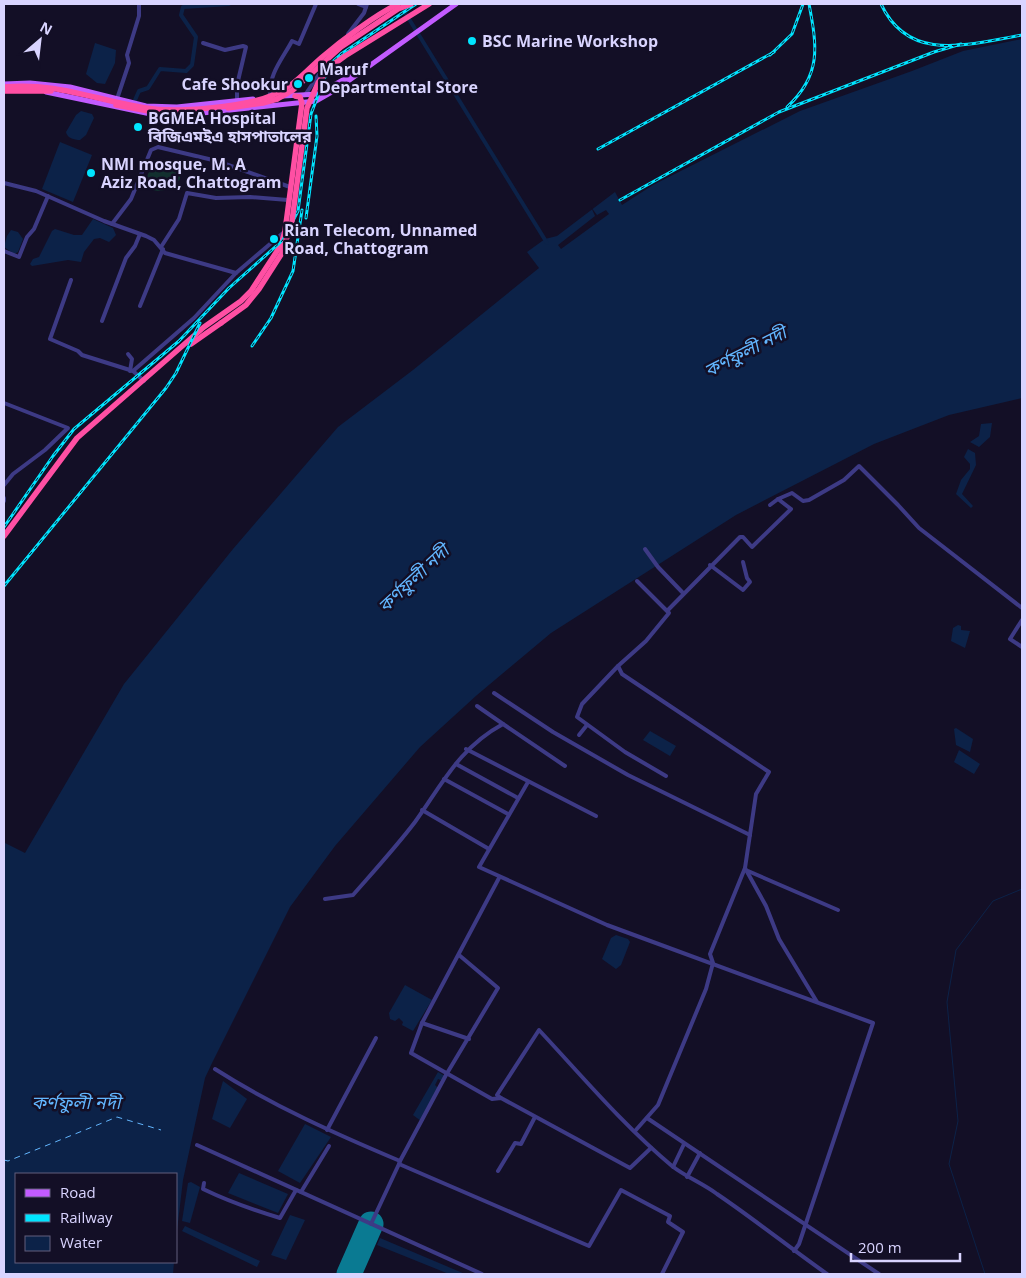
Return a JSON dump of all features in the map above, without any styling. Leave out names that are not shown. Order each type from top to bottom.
[{"type":"highway","points":[[4,86],[30,85],[70,89],[146,108],[165,110],[262,99],[293,84],[337,46],[398,4]]},
{"type":"highway","points":[[4,92],[49,90],[145,112],[165,114],[243,106],[277,99],[293,90],[341,47],[398,9],[411,4]]},
{"type":"highway","points":[[4,536],[77,438],[175,355],[246,305],[259,289],[282,253],[292,221],[306,108],[318,83],[330,67],[345,56],[430,4]]},
{"type":"highway","points":[[175,355],[204,327],[241,301],[251,291],[281,245],[285,231],[302,103],[300,97],[295,96]]},
{"type":"main road","points":[[4,92],[57,94],[166,117],[302,103],[324,97],[456,4]]},
{"type":"main road","points":[[4,86],[50,84],[146,106],[166,107],[237,101],[270,96],[320,93],[361,70]]},
{"type":"street","points":[[117,99],[129,63],[127,52],[139,16],[140,4]]},
{"type":"street","points":[[270,96],[271,83],[282,55],[292,41],[299,44],[316,4]]},
{"type":"street","points":[[305,95],[336,48],[364,13],[366,5],[358,4]]},
{"type":"street","points":[[203,43],[225,50],[246,47],[237,85],[237,101]]},
{"type":"street","points":[[112,224],[131,198],[151,150],[158,147],[217,161],[290,187]]},
{"type":"street","points":[[4,183],[48,196],[154,240],[166,253],[185,260],[236,273]]},
{"type":"street","points":[[140,306],[162,248],[179,219],[187,193],[216,198],[250,197],[288,200]]},
{"type":"street","points":[[4,251],[19,257],[26,237],[34,229],[48,196]]},
{"type":"street","points":[[131,371],[194,318],[236,273],[285,231]]},
{"type":"street","points":[[102,321],[126,258],[135,246],[140,234]]},
{"type":"street","points":[[71,280],[50,339],[78,351],[82,355],[131,371],[144,380]]},
{"type":"street","points":[[128,354],[132,359],[131,371]]},
{"type":"street","points":[[4,403],[68,428],[45,450],[13,474],[4,485]]},
{"type":"street","points":[[770,505],[792,493],[803,501],[809,500],[844,480],[859,466],[919,528],[1022,608]]},
{"type":"street","points":[[666,776],[625,752],[577,717],[582,704],[665,620],[668,610],[683,593],[740,537],[743,537],[752,546],[791,509],[778,499]]},
{"type":"street","points":[[645,549],[658,567],[683,593]]},
{"type":"street","points":[[710,565],[743,590],[750,582],[747,578],[743,562]]},
{"type":"street","points":[[637,581],[668,610]]},
{"type":"street","points":[[1022,620],[1010,639],[1022,647]]},
{"type":"street","points":[[618,666],[622,674],[769,772],[756,794],[746,869],[710,954],[713,962],[706,988],[658,1105],[635,1131]]},
{"type":"street","points":[[494,693],[553,732],[628,775],[750,835]]},
{"type":"street","points":[[477,706],[565,766]]},
{"type":"street","points":[[326,899],[353,895],[415,821],[466,749],[482,735],[503,724]]},
{"type":"street","points":[[579,735],[587,725]]},
{"type":"street","points":[[466,749],[596,816]]},
{"type":"street","points":[[456,764],[518,798]]},
{"type":"street","points":[[444,779],[508,814]]},
{"type":"street","points":[[528,782],[479,867],[499,878],[607,925],[713,962],[873,1023],[794,1251]]},
{"type":"street","points":[[422,810],[489,849]]},
{"type":"street","points":[[746,869],[838,910]]},
{"type":"street","points":[[746,869],[766,906],[778,939],[818,1003]]},
{"type":"street","points":[[499,878],[422,1023],[411,1053],[446,1075],[492,1099],[501,1098]]},
{"type":"street","points":[[371,1224],[399,1163],[446,1075],[469,1040],[498,988],[458,955]]},
{"type":"street","points":[[422,1023],[469,1040]]},
{"type":"street","points":[[651,1148],[630,1168],[497,1095],[539,1030],[651,1148],[673,1167],[716,1193],[827,1274]]},
{"type":"street","points":[[327,1130],[376,1038]]},
{"type":"street","points":[[215,1069],[252,1093],[327,1130],[589,1246],[621,1190],[670,1216],[668,1222],[683,1232],[662,1274]]},
{"type":"street","points":[[498,1170],[515,1143],[521,1144],[536,1117]]},
{"type":"street","points":[[647,1118],[804,1226],[878,1274]]},
{"type":"street","points":[[673,1167],[684,1144]]},
{"type":"street","points":[[198,1145],[482,1274]]},
{"type":"street","points":[[204,1183],[203,1189],[224,1199],[280,1218],[329,1146]]},
{"type":"street","points":[[687,1177],[700,1153]]},
{"type":"green space","points":[[154,160],[181,165],[180,179],[172,189],[158,191],[142,188]]},
{"type":"water","name":"কর্ণফুলী নদী","points":[[1022,39],[1022,398],[949,415],[874,444],[736,515],[551,633],[477,695],[420,747],[335,846],[290,907],[205,1078],[183,1180],[178,1222],[178,1173],[15,1173],[15,1263],[174,1263],[173,1274],[4,1274],[4,846],[5,843],[25,853],[124,684],[233,549],[338,427],[413,370],[539,268],[527,252],[545,239],[557,236],[615,192],[622,205],[653,185],[800,111],[963,51]]},
{"type":"water","points":[[95,43],[116,50],[115,63],[105,84],[97,83],[86,74]]},
{"type":"water","points":[[81,111],[92,114],[94,118],[86,135],[80,140],[75,140],[69,137],[66,132],[76,115]]},
{"type":"water","points":[[60,142],[92,155],[73,202],[42,189]]},
{"type":"water","points":[[93,219],[113,228],[116,235],[109,242],[100,238],[94,239],[84,252],[81,262],[68,260],[32,266],[30,264],[33,259],[39,257],[52,231],[55,229],[74,235],[82,235]]},
{"type":"water","points":[[11,230],[18,232],[23,239],[18,252],[14,254],[4,247]]},
{"type":"water","points":[[992,423],[990,437],[979,447],[970,442],[979,436],[981,424]]},
{"type":"water","points":[[968,449],[975,453],[976,465],[962,494],[973,506],[971,508],[956,494],[961,480],[970,469],[970,464],[964,457]]},
{"type":"water","points":[[958,625],[961,626],[961,630],[970,631],[965,648],[951,641],[953,628]]},
{"type":"water","points":[[956,728],[973,739],[970,752],[956,745],[954,729]]},
{"type":"water","points":[[650,731],[676,746],[670,756],[643,740]]},
{"type":"water","points":[[959,750],[980,764],[974,774],[954,762]]},
{"type":"water","points":[[616,935],[628,939],[630,942],[621,965],[616,969],[602,959],[611,938]]},
{"type":"water","points":[[405,985],[432,1000],[413,1031],[402,1025],[403,1022],[399,1018],[395,1021],[390,1019],[389,1013]]},
{"type":"water","points":[[438,1072],[445,1076],[443,1081],[438,1079],[435,1085],[438,1088],[421,1121],[413,1115]]},
{"type":"water","points":[[223,1081],[247,1099],[230,1128],[212,1119]]},
{"type":"water","points":[[305,1124],[331,1137],[300,1183],[278,1171]]},
{"type":"water","points":[[239,1173],[288,1194],[278,1213],[228,1193]]},
{"type":"water","points":[[191,1182],[200,1187],[190,1223],[182,1221],[188,1183]]},
{"type":"water","points":[[290,1215],[305,1220],[286,1260],[271,1255]]},
{"type":"water","points":[[185,1226],[260,1261],[257,1267],[182,1231]]},
{"type":"water","points":[[380,1238],[465,1274],[449,1274],[377,1245]]},
{"type":"pier","points":[[591,207],[597,215],[606,210],[609,214],[561,249],[558,245],[595,216]]},
{"type":"waterway","points":[[135,100],[139,91],[148,88],[160,69],[186,71],[192,65],[196,37],[181,15],[183,7],[229,4]]},
{"type":"waterway","points":[[401,6],[547,243]]},
{"type":"waterway","points":[[985,1274],[949,1164],[958,1121],[947,1002],[956,950],[993,901],[1022,889]]},
{"type":"ferry route","points":[[4,1160],[8,1161],[117,1117],[161,1130]]},
{"type":"runway","points":[[349,1274],[371,1224]]},
{"type":"railway","points":[[4,527],[74,429],[179,341],[229,288],[283,240],[298,211],[311,114],[330,64],[341,54],[416,4]]},
{"type":"railway","points":[[770,55],[792,34],[803,4]]},
{"type":"railway","points":[[787,107],[806,83],[814,59],[814,33],[809,4]]},
{"type":"railway","points":[[881,4],[893,23],[907,35],[924,43],[961,45],[1022,35]]},
{"type":"railway","points":[[620,200],[779,112],[934,52],[961,44]]},
{"type":"railway","points":[[598,149],[774,52]]},
{"type":"railway","points":[[306,218],[317,136],[316,116]]},
{"type":"railway","points":[[252,346],[271,318],[293,271],[302,210]]},
{"type":"railway","points":[[4,586],[166,388],[176,373],[200,323]]},
{"type":"place","name":"BSC Marine Workshop","points":[[472,41]]},
{"type":"place","name":"Maruf Departmental Store","points":[[309,78]]},
{"type":"place","name":"Cafe Shookur","points":[[298,84]]},
{"type":"place","name":"BGMEA Hospital বিজিএমইএ হাসপাতালের","points":[[138,127]]},
{"type":"place","name":"NMI mosque, M. A Aziz Road, Chattogram","points":[[91,173]]},
{"type":"place","name":"Rian Telecom, Unnamed Road, Chattogram","points":[[274,239]]}]
